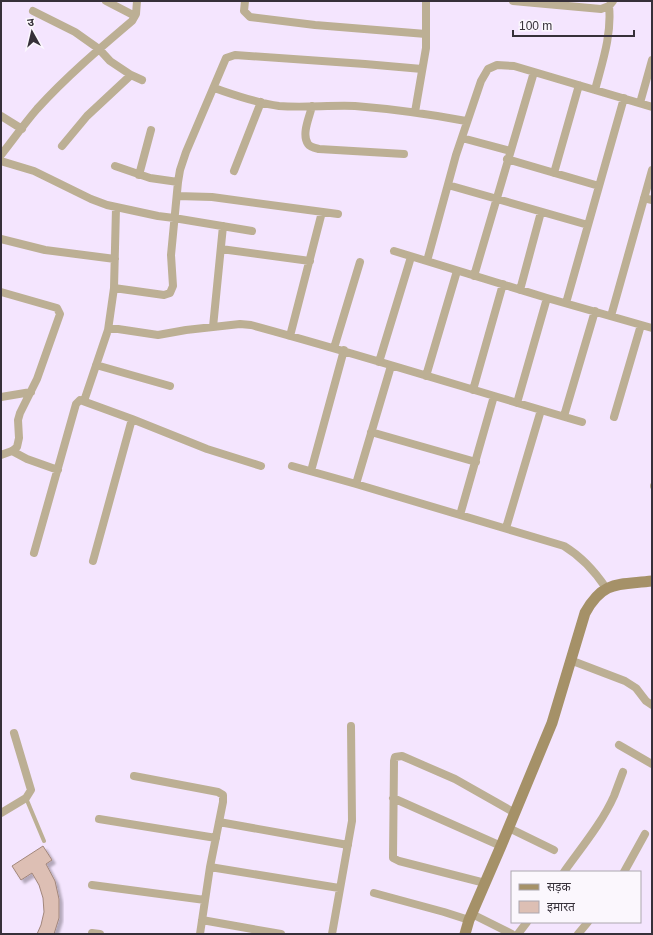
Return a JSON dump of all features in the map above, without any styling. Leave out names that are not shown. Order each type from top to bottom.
[{"type":"street","points":[[106,1],[135,16]]},
{"type":"street","points":[[1,155],[48,98],[135,16],[137,1]]},
{"type":"street","points":[[245,1],[244,11],[250,18],[426,34]]},
{"type":"street","points":[[415,112],[426,48],[426,1]]},
{"type":"street","points":[[513,1],[601,9],[611,4],[609,35],[595,90]]},
{"type":"street","points":[[33,11],[75,32],[99,49],[110,61],[131,75],[142,80]]},
{"type":"street","points":[[114,288],[164,295],[170,294],[174,286],[171,255],[178,182],[186,152],[226,58],[235,55],[422,69]]},
{"type":"street","points":[[640,103],[652,60]]},
{"type":"street","points":[[427,261],[466,121],[481,81],[488,69],[504,64],[652,106]]},
{"type":"street","points":[[474,276],[507,159],[534,72]]},
{"type":"street","points":[[62,146],[87,116],[131,75]]},
{"type":"street","points":[[554,173],[578,85]]},
{"type":"street","points":[[214,88],[261,102],[277,105],[354,106],[415,112],[466,121]]},
{"type":"street","points":[[566,303],[624,98]]},
{"type":"street","points":[[234,171],[261,102]]},
{"type":"street","points":[[312,106],[306,136],[308,144],[312,147],[319,149],[404,154]]},
{"type":"street","points":[[1,116],[22,129]]},
{"type":"street","points":[[139,175],[150,130]]},
{"type":"street","points":[[462,138],[510,150]]},
{"type":"street","points":[[507,159],[599,186]]},
{"type":"street","points":[[1,161],[34,171],[91,199],[116,208],[252,231]]},
{"type":"street","points":[[115,166],[139,175],[178,182]]},
{"type":"street","points":[[610,316],[648,199],[652,170]]},
{"type":"street","points":[[448,185],[588,225]]},
{"type":"street","points":[[177,196],[212,197],[338,214]]},
{"type":"street","points":[[84,401],[108,330],[114,288],[116,208]]},
{"type":"street","points":[[290,336],[322,212]]},
{"type":"street","points":[[520,290],[541,212]]},
{"type":"street","points":[[213,327],[223,226]]},
{"type":"street","points":[[1,239],[45,250],[115,259]]},
{"type":"street","points":[[221,249],[310,261]]},
{"type":"street","points":[[394,251],[520,290],[652,328]]},
{"type":"street","points":[[379,362],[411,257]]},
{"type":"street","points":[[334,348],[360,262]]},
{"type":"street","points":[[426,376],[458,271]]},
{"type":"street","points":[[473,390],[503,284]]},
{"type":"street","points":[[1,292],[57,308],[59,311],[59,319],[37,379],[20,413],[18,420],[19,438],[17,447],[12,451],[1,455]]},
{"type":"street","points":[[516,403],[547,298]]},
{"type":"street","points":[[564,416],[595,311]]},
{"type":"street","points":[[108,330],[118,329],[158,335],[245,324],[344,350],[391,366],[582,422]]},
{"type":"street","points":[[614,417],[641,325]]},
{"type":"street","points":[[311,471],[344,350]]},
{"type":"street","points":[[96,365],[170,386]]},
{"type":"street","points":[[356,484],[391,366]]},
{"type":"street","points":[[1,397],[31,392]]},
{"type":"street","points":[[460,515],[494,396]]},
{"type":"street","points":[[34,553],[76,404],[80,400],[207,449],[261,466]]},
{"type":"street","points":[[506,528],[541,410]]},
{"type":"street","points":[[93,561],[132,419]]},
{"type":"street","points":[[371,432],[476,462]]},
{"type":"street","points":[[12,451],[20,456],[58,470]]},
{"type":"street","points":[[292,466],[564,546],[575,552],[586,562],[596,573],[606,588]]},
{"type":"street","points":[[465,934],[470,917],[486,883],[552,723],[585,613],[592,600],[606,588],[652,581]]},
{"type":"street","points":[[570,660],[631,685],[646,701],[652,705]]},
{"type":"street","points":[[332,934],[352,821],[352,726]]},
{"type":"street","points":[[1,813],[26,798],[30,790],[30,785],[14,733]]},
{"type":"street","points":[[619,744],[652,764]]},
{"type":"street","points":[[486,883],[399,861],[394,858],[393,798],[395,757],[402,756],[455,779],[515,813]]},
{"type":"street","points":[[565,871],[605,811],[613,797],[623,772]]},
{"type":"street","points":[[134,776],[221,793],[223,795],[200,934]]},
{"type":"street","points":[[393,798],[501,846]]},
{"type":"street","points":[[99,819],[216,838]]},
{"type":"street","points":[[219,822],[348,845]]},
{"type":"street","points":[[508,828],[554,850]]},
{"type":"street","points":[[625,871],[645,834]]},
{"type":"street","points":[[210,867],[339,888]]},
{"type":"street","points":[[92,885],[205,900]]},
{"type":"street","points":[[374,894],[470,917],[512,934]]},
{"type":"street","points":[[202,920],[281,934]]},
{"type":"street","points":[[518,934],[526,923]]},
{"type":"street","points":[[578,934],[587,923]]},
{"type":"lane","points":[[26,798],[44,841]]},
{"type":"building","points":[[43,846],[52,860],[46,864],[55,881],[59,899],[59,918],[54,934],[37,934],[44,912],[43,898],[39,885],[32,873],[21,880],[12,866]]}]
